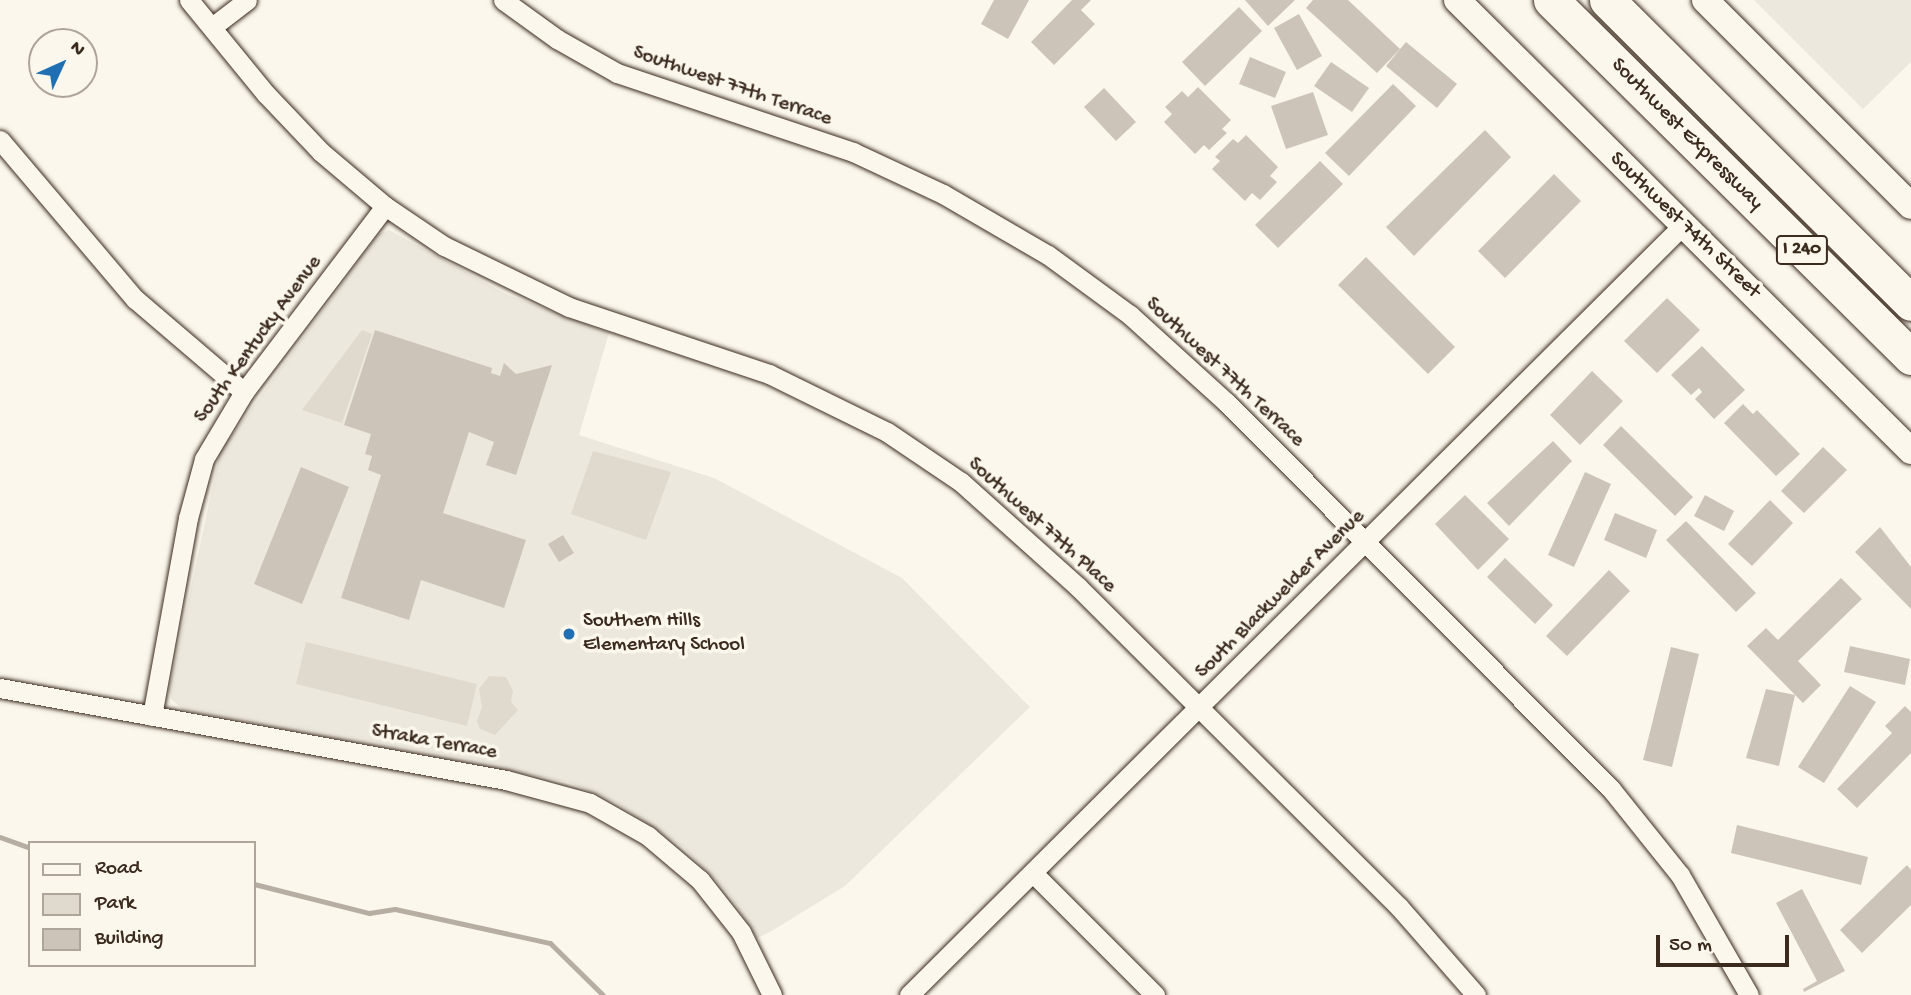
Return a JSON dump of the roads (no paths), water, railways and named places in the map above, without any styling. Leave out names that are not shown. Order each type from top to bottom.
[{"type":"highway","name":"Southwest Expressway","points":[[1550,0],[1911,358]]},
{"type":"highway","name":"Southwest Expressway","points":[[1607,0],[1911,303]]},
{"type":"main road","name":"Southwest 74th Street","points":[[1457,0],[1911,451]]},
{"type":"main road","points":[[1704,0],[1911,206]]},
{"type":"street","name":"Southwest 77th Place","points":[[190,0],[293,124],[385,206],[454,252],[525,289],[769,374],[924,455],[1030,540],[1415,923],[1476,995]]},
{"type":"street","points":[[212,27],[247,0]]},
{"type":"street","name":"Southwest 77th Terrace","points":[[503,0],[599,65],[647,85],[853,152],[943,194],[1026,241],[1169,348],[1366,542],[1633,814],[1685,882],[1749,995]]},
{"type":"street","points":[[0,139],[135,299],[244,392]]},
{"type":"street","name":"South Kentucky Avenue","points":[[152,716],[195,484],[215,438],[244,392],[385,206]]},
{"type":"street","name":"South Blackwelder Avenue","points":[[909,995],[1035,875],[1684,225]]},
{"type":"street","name":"Straka Terrace","points":[[0,688],[506,780],[590,803],[648,836],[700,880],[741,932],[772,995]]},
{"type":"street","points":[[1035,875],[1155,995]]},
{"type":"waterway","points":[[0,837],[28,847]]},
{"type":"waterway","points":[[256,885],[369,913],[395,909],[550,943],[603,995]]},
{"type":"place","name":"Southern Hills Elementary School","points":[[569,634]]}]
